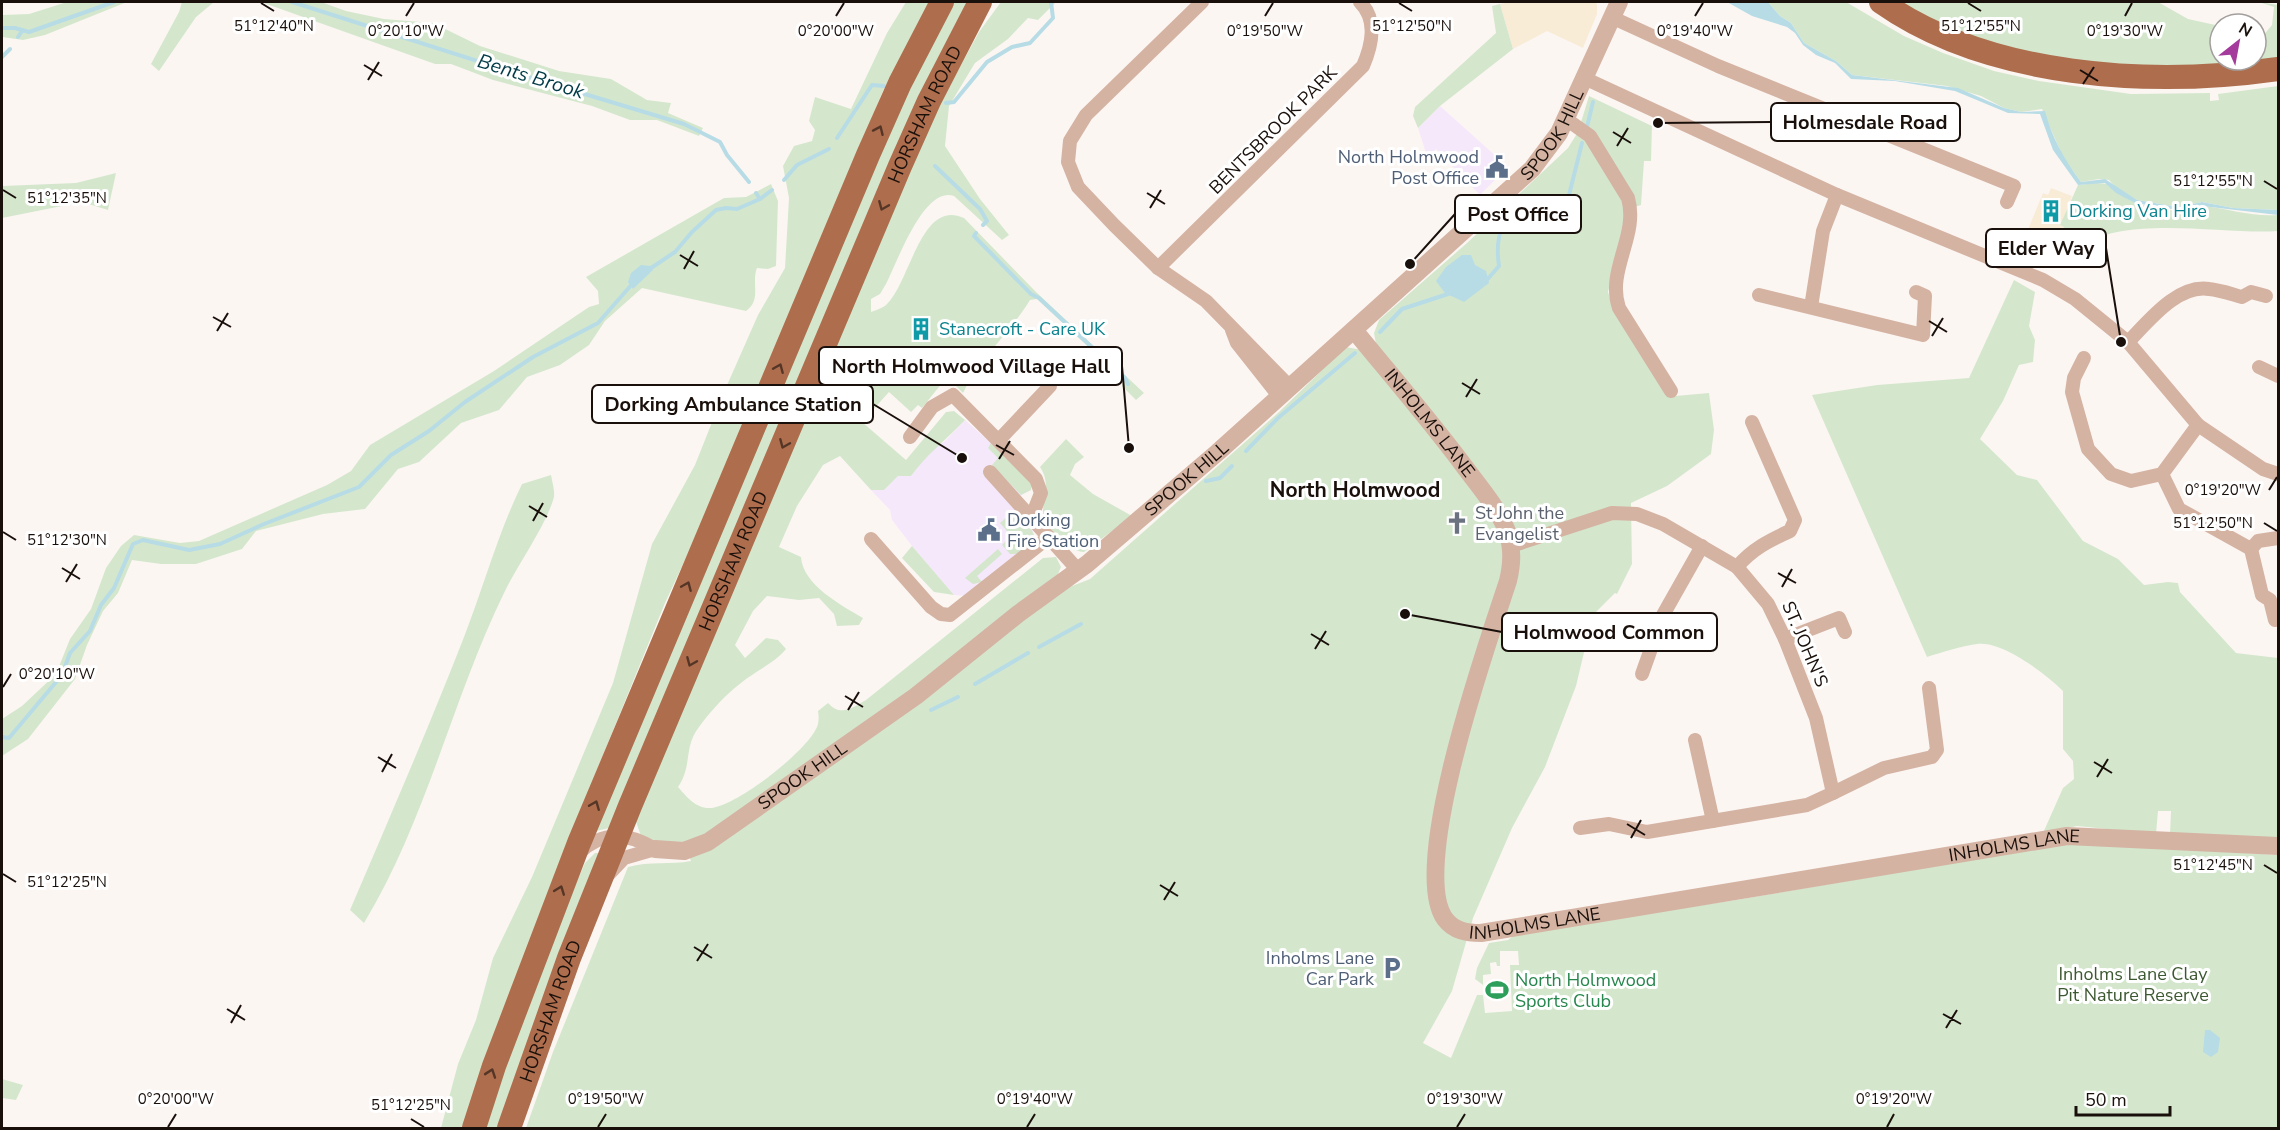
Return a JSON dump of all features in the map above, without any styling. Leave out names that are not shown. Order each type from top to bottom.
[{"type":"highway","name":"HORSHAM ROAD","points":[[474,1128],[494,1066],[573,859],[868,155],[900,83],[942,2]]},
{"type":"highway","name":"HORSHAM ROAD","points":[[509,1128],[619,835],[910,144],[951,54],[980,2]]},
{"type":"highway","points":[[1881,2],[1930,30],[1960,42],[2030,62],[2108,75],[2154,77],[2214,76],[2278,69]]},
{"type":"street","points":[[1202,2],[1086,115],[1074,130],[1068,151],[1068,162],[1078,187],[1158,268],[1206,301],[1231,328],[1237,343],[1285,392]]},
{"type":"street","name":"BENTSBROOK PARK","points":[[1158,268],[1363,66],[1372,38],[1365,7],[1360,2]]},
{"type":"street","points":[[1615,9],[1718,66],[2014,186],[2007,202]]},
{"type":"street","name":"SPOOK HILL","points":[[619,835],[655,849],[684,851],[708,842],[916,696],[1165,499],[1532,169],[1548,150],[1566,119],[1615,9]]},
{"type":"street","points":[[1584,78],[1837,195],[2043,280],[2074,299],[2128,342],[2198,424],[2263,469],[2278,474]]},
{"type":"street","points":[[1566,119],[1590,136],[1628,198],[1631,210],[1630,224],[1617,268],[1614,293],[1619,308],[1671,391]]},
{"type":"street","points":[[1811,307],[1823,231],[1837,195]]},
{"type":"street","points":[[2128,342],[2165,306],[2187,293],[2207,288],[2242,297],[2251,292],[2266,296]]},
{"type":"street","points":[[1759,295],[1923,335],[1925,296],[1916,292]]},
{"type":"street","name":"INHOLMS LANE","points":[[1354,330],[1450,447],[1493,505],[1506,530],[1511,546],[1512,563],[1508,581],[1456,747],[1437,848],[1435,881],[1438,902],[1444,918],[1455,929],[1481,933],[2067,836],[2278,846]]},
{"type":"street","points":[[2084,358],[2074,378],[2072,392],[2088,449],[2111,474],[2131,481],[2162,474],[2198,424]]},
{"type":"street","points":[[2259,368],[2278,376]]},
{"type":"street","points":[[999,440],[1050,386]]},
{"type":"street","points":[[910,437],[932,407],[953,395],[1036,479],[1041,493],[1032,516]]},
{"type":"street","points":[[1737,567],[1747,555],[1771,539],[1790,531],[1795,520],[1752,422]]},
{"type":"street","points":[[990,472],[1032,516],[1078,570]]},
{"type":"street","points":[[2162,474],[2179,509],[2251,549],[2262,595],[2270,600],[2275,620]]},
{"type":"street","name":"ST. JOHN'S","points":[[1511,546],[1612,513],[1637,514],[1663,524],[1737,567],[1768,604],[1785,639],[1816,718],[1833,793]]},
{"type":"street","points":[[871,539],[931,607],[942,614],[950,615],[1049,537]]},
{"type":"street","points":[[2251,549],[2258,541],[2278,538]]},
{"type":"street","points":[[1642,674],[1663,615],[1702,546]]},
{"type":"street","points":[[1785,639],[1839,618],[1845,632]]},
{"type":"street","points":[[1580,828],[1610,824],[1647,832],[1807,805],[1884,768],[1932,757],[1937,750],[1937,740],[1929,688]]},
{"type":"street","points":[[1695,740],[1713,821]]},
{"type":"street","points":[[573,859],[589,843],[619,835]]},
{"type":"street","name":"SPOOK HILL","points":[[595,895],[624,858],[655,849]]},
{"type":"shaded area","points":[[1594,2],[1597,4],[1597,14],[1583,48],[1547,31],[1513,49],[1500,4]]},
{"type":"shaded area","points":[[1440,106],[1508,167],[1480,195],[1436,149],[1431,155],[1426,153],[1418,128]]},
{"type":"shaded area","name":"Dorking Van Hire","points":[[2051,188],[2072,196],[2061,225],[2064,227],[2048,263],[2017,256],[2043,193],[2048,195]]},
{"type":"shaded area","points":[[965,420],[991,443],[1031,490],[1021,495],[1015,510],[1033,530],[1035,540],[967,596],[954,595],[912,546],[892,520],[890,510],[871,490],[884,490],[898,476],[911,476],[926,454],[945,441]]},
{"type":"green space","points":[[67,2],[127,2],[45,35],[23,40],[2,37],[2,15],[29,14]]},
{"type":"green space","points":[[182,2],[214,2],[196,17],[159,71],[151,64]]},
{"type":"green space","points":[[261,2],[321,2],[346,11],[384,19],[433,23],[480,46],[559,71],[611,79],[647,100],[671,103],[668,113],[703,128],[699,136],[657,120],[630,120],[592,106],[493,80],[451,64],[435,64]]},
{"type":"green space","points":[[906,2],[930,2],[883,91],[706,515],[665,603],[562,856],[463,1128],[441,1128],[458,1064],[476,1020],[493,958],[532,877],[613,683],[652,544],[695,465],[758,315],[785,268],[789,198],[783,166],[794,146],[812,141],[815,130],[809,121],[815,97],[851,109],[887,33]]},
{"type":"green space","points":[[951,2],[971,2],[614,827],[596,831],[910,78]]},
{"type":"green space","name":"Inholms Lane Clay Pit Nature Reserve","points":[[1001,2],[1056,2],[1038,20],[1028,18],[1008,39],[975,63],[949,106],[945,146],[980,199],[1009,235],[1002,240],[954,196],[943,196],[932,202],[913,228],[880,294],[871,299],[871,312],[885,305],[895,293],[927,230],[937,220],[949,215],[964,218],[1036,292],[1144,393],[1136,400],[1122,386],[1124,380],[1037,299],[1030,300],[977,369],[963,393],[947,377],[922,408],[918,405],[911,412],[889,392],[862,422],[906,460],[946,412],[954,411],[965,420],[911,476],[898,476],[884,490],[871,490],[840,456],[823,465],[797,506],[779,547],[801,557],[808,577],[824,593],[863,618],[859,625],[837,626],[834,614],[819,598],[799,600],[767,596],[753,611],[735,645],[745,658],[766,638],[778,640],[786,649],[776,659],[730,692],[699,727],[691,742],[683,779],[678,787],[688,798],[701,807],[711,808],[723,805],[753,788],[785,764],[809,739],[818,725],[818,711],[828,703],[837,710],[847,710],[866,700],[1043,558],[1056,557],[1061,567],[1058,574],[1062,590],[1090,579],[1279,412],[1346,347],[1362,350],[1376,344],[1374,333],[1379,320],[1467,243],[1568,148],[1578,132],[1589,96],[1652,126],[1651,161],[1644,161],[1641,205],[1625,210],[1622,237],[1608,292],[1614,310],[1670,394],[1675,396],[1709,393],[1714,430],[1711,454],[1667,486],[1631,503],[1632,564],[1617,594],[1615,593],[1593,615],[1576,686],[1545,767],[1512,828],[1473,918],[1452,991],[1423,1043],[1451,1058],[1477,995],[1483,995],[1485,1013],[1512,1011],[1510,965],[1519,965],[1518,951],[1500,951],[1500,966],[1497,966],[1496,962],[1490,963],[1491,974],[1483,975],[1483,985],[1475,979],[1477,968],[1489,943],[1508,940],[1517,933],[1736,900],[2071,843],[2278,855],[2278,1128],[526,1128],[553,1052],[628,867],[691,861],[684,843],[656,842],[641,836],[635,819],[924,133],[979,32]]},
{"type":"green space","points":[[1768,2],[1846,2],[1904,36],[1943,53],[1994,71],[2039,81],[2131,94],[2210,93],[2210,101],[2219,100],[2218,94],[2278,86],[2278,210],[2233,208],[2202,202],[2178,207],[2137,200],[2118,190],[2109,180],[2081,182],[2063,157],[2042,109],[2021,112],[2004,108],[1981,96],[1947,86],[1852,75],[1836,61],[1804,43],[1791,23],[1780,16]]},
{"type":"green space","points":[[1897,2],[2158,2],[2188,19],[2208,23],[2208,66],[2128,71],[1990,44],[1930,21]]},
{"type":"green space","points":[[2259,2],[2278,5],[2278,62],[2268,63],[2268,30],[2272,25],[2274,7]]},
{"type":"green space","points":[[1500,4],[1513,49],[1440,106],[1418,128],[1413,116],[1415,107],[1496,33],[1492,6]]},
{"type":"green space","points":[[116,173],[108,210],[82,202],[2,218],[2,186],[76,183]]},
{"type":"green space","points":[[771,184],[778,201],[776,266],[768,269],[757,268],[754,302],[746,311],[642,288],[605,321],[589,345],[560,365],[527,377],[499,410],[461,423],[419,462],[398,469],[365,509],[323,514],[256,531],[242,549],[196,564],[161,564],[132,560],[118,593],[103,611],[87,645],[75,679],[28,739],[2,756],[2,719],[22,706],[56,674],[70,639],[91,609],[106,568],[121,546],[134,535],[180,543],[199,541],[327,485],[351,471],[370,445],[494,371],[589,307],[599,304],[598,291],[586,277],[724,198],[746,197]]},
{"type":"green space","points":[[2108,184],[2132,201],[2162,209],[2181,210],[2204,206],[2250,214],[2278,215],[2278,231],[2179,228],[2127,230],[2105,235],[2086,244],[2063,267],[2048,263],[2064,227],[2060,225],[2078,185]]},
{"type":"green space","points":[[2014,280],[2035,292],[2029,326],[2035,340],[2033,362],[2019,365],[2003,401],[1980,439],[2017,475],[2037,480],[2083,541],[2118,559],[2144,585],[2178,583],[2180,592],[2236,653],[2278,658],[2278,840],[2170,834],[2171,811],[2158,811],[2156,834],[2077,826],[2043,833],[2063,788],[2074,779],[2073,761],[2063,749],[2063,691],[2023,660],[1999,647],[1987,644],[1965,646],[1927,657],[1812,395],[1877,385],[1969,378]]},
{"type":"green space","points":[[1066,439],[1084,457],[1075,464],[1070,475],[1093,494],[1132,516],[1084,552],[1071,548],[1057,538],[1047,525],[1043,512],[1046,484],[1040,467]]},
{"type":"green space","points":[[991,443],[1032,484],[1031,490],[1021,495],[992,465],[998,458],[988,448]]},
{"type":"green space","points":[[551,475],[554,497],[550,508],[505,591],[486,632],[405,842],[364,923],[350,910],[450,671],[513,503],[522,484]]},
{"type":"green space","points":[[1009,515],[1026,523],[1034,535],[1035,540],[1020,554],[1010,554],[1002,545],[1011,536],[1000,523]]},
{"type":"green space","points":[[912,546],[954,595],[934,592],[902,558]]},
{"type":"green space","points":[[998,549],[1002,554],[977,576],[982,582],[973,584],[965,578]]},
{"type":"green space","points":[[595,853],[600,853],[501,1128],[482,1128],[569,899],[585,863]]},
{"type":"green space","points":[[2,1079],[23,1085],[16,1100],[2,1098]]},
{"type":"water","points":[[1727,2],[1768,2],[1780,16],[1791,23],[1804,43],[1836,61],[1852,75],[1958,88],[2004,108],[2021,112],[2045,111],[2059,148],[2081,182],[2105,179],[2137,200],[2178,207],[2202,202],[2233,208],[2278,210],[2278,215],[2202,206],[2178,210],[2135,203],[2116,193],[2105,183],[2078,185],[2053,150],[2040,114],[2008,113],[1955,91],[1895,81],[1851,79],[1835,63],[1816,55],[1803,45],[1795,33],[1787,27],[1752,16]]},
{"type":"water","points":[[1462,255],[1471,255],[1475,265],[1486,271],[1489,283],[1464,302],[1445,293],[1436,281],[1446,267]]},
{"type":"water","points":[[641,265],[651,266],[653,270],[633,289],[628,282],[631,273]]},
{"type":"water","points":[[2205,1030],[2210,1030],[2220,1038],[2218,1052],[2211,1057],[2203,1052]]},
{"type":"waterway","name":"Bents Brook","points":[[2,28],[15,28],[29,32],[114,2]]},
{"type":"waterway","name":"Bents Brook","points":[[292,2],[684,124],[720,142],[727,155],[749,182]]},
{"type":"waterway","name":"Bents Brook","points":[[946,103],[954,102],[987,62],[1012,47],[1030,43],[1053,18],[1051,2]]},
{"type":"waterway","name":"Bents Brook","points":[[18,37],[22,31]]},
{"type":"waterway","points":[[2,57],[10,49]]},
{"type":"waterway","name":"Bents Brook","points":[[837,138],[872,85],[884,86]]},
{"type":"waterway","points":[[1587,127],[1593,102]]},
{"type":"waterway","points":[[1539,213],[1565,211],[1582,143]]},
{"type":"waterway","name":"Bents Brook","points":[[784,180],[797,165],[829,149]]},
{"type":"waterway","points":[[935,166],[980,209],[987,221],[983,225]]},
{"type":"waterway","points":[[648,270],[675,252],[692,232],[716,210],[737,209],[760,199],[772,190]]},
{"type":"waterway","name":"Bents Brook","points":[[756,193],[760,199]]},
{"type":"waterway","points":[[1486,281],[1499,266],[1499,240],[1504,225],[1509,219],[1525,213]]},
{"type":"waterway","points":[[976,233],[974,236],[1031,294],[1039,298],[1125,378],[1128,384]]},
{"type":"waterway","points":[[2,737],[9,738],[62,675],[70,653],[90,631],[101,605],[114,588],[133,544],[143,540],[189,550],[220,544],[264,524],[359,487],[391,455],[429,431],[465,402],[533,357],[598,323],[633,283]]},
{"type":"waterway","points":[[1380,332],[1402,309],[1451,293]]},
{"type":"waterway","points":[[1246,451],[1278,418],[1355,353]]},
{"type":"waterway","points":[[1206,481],[1220,478],[1232,466]]},
{"type":"waterway","points":[[1039,647],[1081,624]]},
{"type":"waterway","points":[[975,684],[1028,653]]},
{"type":"waterway","points":[[931,710],[958,697]]},
{"type":"place","name":"Holmesdale Road","points":[[1658,123]]},
{"type":"place","name":"North Holmwood Post Office","points":[[1497,167]]},
{"type":"place","name":"Dorking Van Hire","points":[[2051,211]]},
{"type":"place","name":"Post Office","points":[[1410,264]]},
{"type":"place","name":"Stanecroft - Care UK","points":[[921,329]]},
{"type":"place","name":"Elder Way","points":[[2121,342]]},
{"type":"place","name":"North Holmwood Village Hall","points":[[1129,448]]},
{"type":"place","name":"Dorking Ambulance Station","points":[[962,458]]},
{"type":"place","name":"St John the Evangelist","points":[[1457,523]]},
{"type":"place","name":"Dorking Fire Station","points":[[989,530]]},
{"type":"place","name":"Holmwood Common","points":[[1405,614]]},
{"type":"place","name":"Inholms Lane Car Park","points":[[1392,968]]},
{"type":"place","name":"North Holmwood Sports Club","points":[[1497,990]]},
{"type":"district","name":"North Holmwood","points":[[1355,490]]}]
